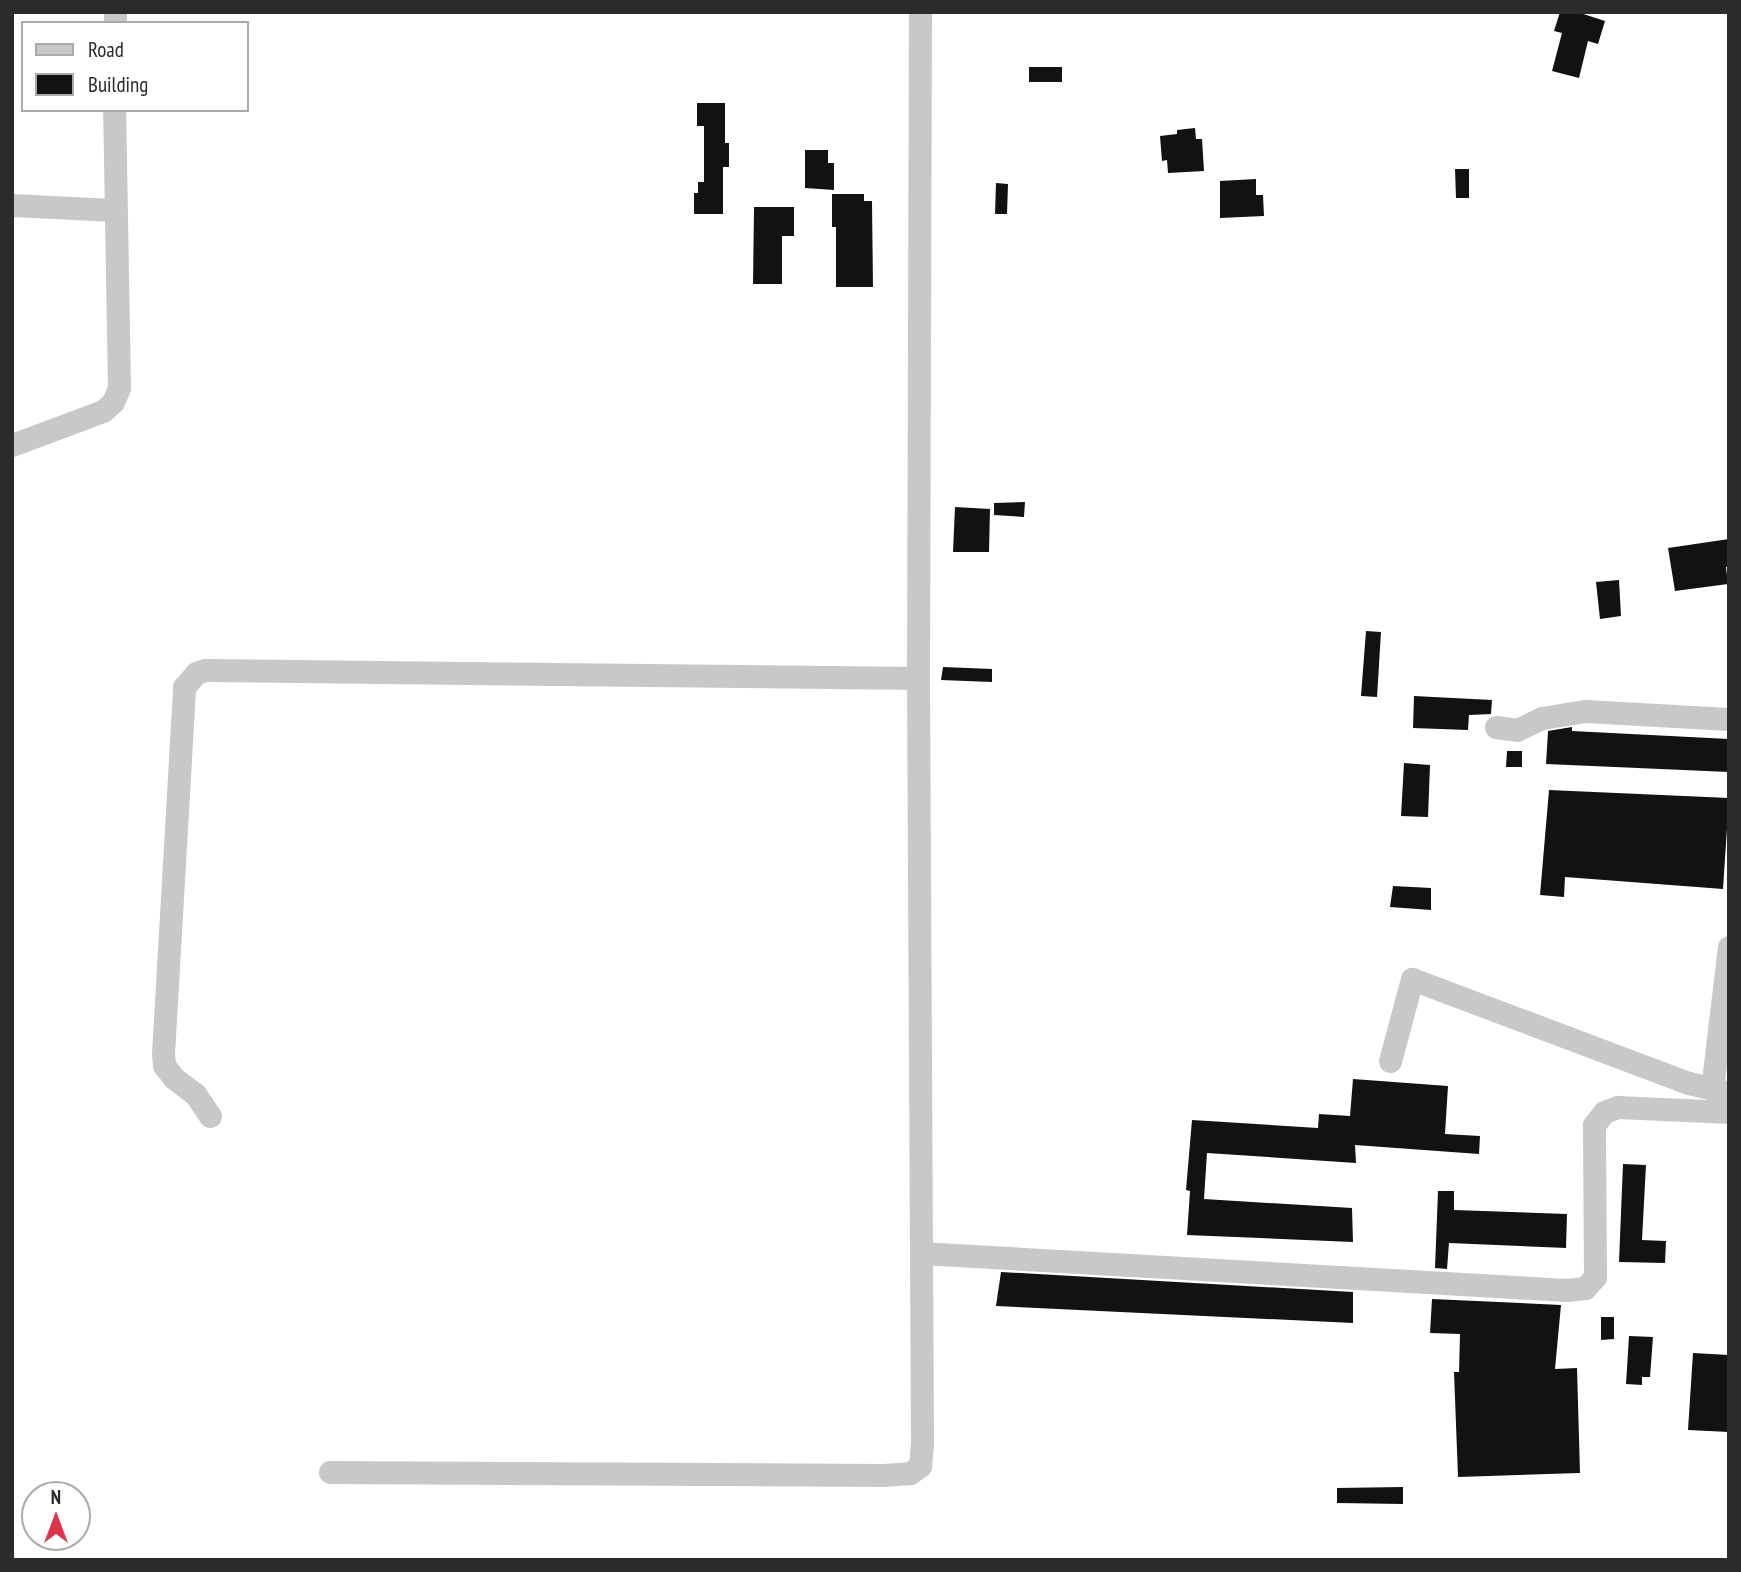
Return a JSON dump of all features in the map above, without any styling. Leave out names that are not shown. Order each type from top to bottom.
[{"type":"street","points":[[330,1472],[909,1474],[922,1461],[918,678],[920,12]]},
{"type":"street","points":[[12,445],[103,411],[113,401],[119,388],[114,112]]},
{"type":"street","points":[[12,205],[114,209]]},
{"type":"street","points":[[210,1116],[195,1094],[174,1078],[164,1065],[163,1054],[184,687],[196,673],[205,670],[918,678]]},
{"type":"street","points":[[1496,727],[1517,730],[1542,718],[1584,711],[1729,719]]},
{"type":"street","points":[[1390,1060],[1412,979],[1689,1083],[1720,1091],[1729,947]]},
{"type":"street","points":[[921,1253],[1566,1290],[1586,1287],[1595,1277],[1594,1125],[1604,1112],[1618,1107],[1729,1112]]},
{"type":"building","points":[[1560,12],[1577,12],[1605,21],[1598,44],[1588,41],[1579,78],[1552,71],[1562,33],[1554,31]]},
{"type":"building","points":[[1029,67],[1062,67],[1062,82],[1029,82]]},
{"type":"building","points":[[697,103],[725,103],[725,143],[729,143],[729,167],[723,167],[723,214],[694,214],[694,193],[698,193],[698,182],[704,182],[704,126],[697,126]]},
{"type":"building","points":[[1195,128],[1196,139],[1202,139],[1204,171],[1168,173],[1167,160],[1162,161],[1160,136]]},
{"type":"building","points":[[805,150],[828,150],[828,163],[834,163],[834,190],[805,188]]},
{"type":"building","points":[[1455,169],[1469,169],[1469,198],[1456,198]]},
{"type":"building","points":[[1256,179],[1256,195],[1263,195],[1264,216],[1220,218],[1220,181]]},
{"type":"building","points":[[996,183],[1008,184],[1007,214],[995,214]]},
{"type":"building","points":[[832,194],[864,194],[864,201],[872,201],[873,287],[836,287],[836,227],[832,227]]},
{"type":"building","points":[[754,207],[794,207],[794,236],[782,236],[782,284],[753,284]]},
{"type":"building","points":[[1025,502],[1024,517],[994,515],[994,503]]},
{"type":"building","points":[[955,507],[990,509],[989,552],[953,552]]},
{"type":"building","points":[[1729,539],[1729,566],[1726,567],[1728,584],[1675,591],[1668,548]]},
{"type":"building","points":[[1619,580],[1621,616],[1600,619],[1596,582]]},
{"type":"building","points":[[1366,631],[1381,632],[1377,697],[1361,696]]},
{"type":"building","points":[[943,667],[992,669],[992,682],[941,680]]},
{"type":"building","points":[[1414,696],[1492,700],[1491,714],[1469,715],[1468,730],[1413,728]]},
{"type":"building","points":[[1572,727],[1572,731],[1729,739],[1729,772],[1546,764],[1548,731]]},
{"type":"building","points":[[1507,751],[1522,751],[1522,767],[1506,767]]},
{"type":"building","points":[[1404,763],[1430,765],[1428,817],[1401,816]]},
{"type":"building","points":[[1549,790],[1729,798],[1723,889],[1565,877],[1564,897],[1540,895]]},
{"type":"building","points":[[1393,886],[1431,888],[1431,910],[1390,907]]},
{"type":"building","points":[[1353,1079],[1448,1086],[1445,1134],[1480,1136],[1479,1154],[1355,1145],[1356,1163],[1207,1153],[1204,1199],[1352,1208],[1353,1242],[1187,1235],[1190,1191],[1186,1190],[1192,1120],[1318,1128],[1319,1114],[1350,1116]]},
{"type":"building","points":[[1623,1164],[1646,1165],[1642,1240],[1666,1241],[1665,1263],[1619,1262]]},
{"type":"building","points":[[1438,1191],[1454,1191],[1454,1210],[1567,1214],[1566,1248],[1449,1243],[1447,1269],[1435,1268]]},
{"type":"building","points":[[1001,1272],[1353,1292],[1353,1323],[996,1306]]},
{"type":"building","points":[[1432,1299],[1561,1305],[1555,1369],[1577,1368],[1580,1473],[1458,1477],[1454,1372],[1459,1372],[1460,1334],[1430,1333]]},
{"type":"building","points":[[1601,1317],[1614,1317],[1614,1339],[1601,1340]]},
{"type":"building","points":[[1629,1336],[1653,1337],[1650,1377],[1642,1377],[1642,1385],[1626,1384]]},
{"type":"building","points":[[1693,1353],[1729,1355],[1729,1432],[1688,1430]]},
{"type":"building","points":[[1403,1487],[1403,1504],[1337,1503],[1337,1488]]}]
